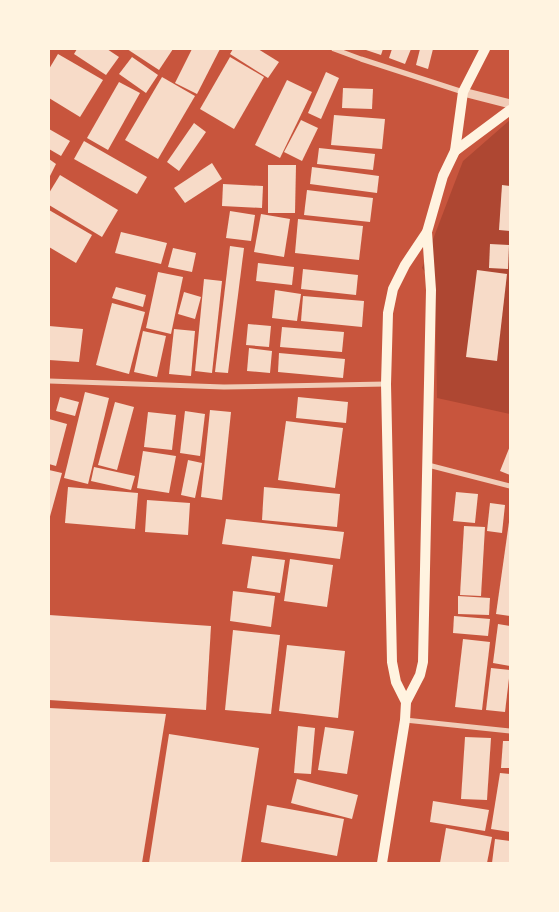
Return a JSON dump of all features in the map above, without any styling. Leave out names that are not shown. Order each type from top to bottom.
[{"type":"main road","points":[[382,863],[406,720],[406,702],[396,682],[392,662],[386,384],[388,313],[393,289],[405,265],[427,232],[444,176],[455,151],[463,92],[485,49]]},
{"type":"main road","points":[[455,151],[510,110]]},
{"type":"main road","points":[[406,702],[420,675],[423,662],[431,290],[427,232]]},
{"type":"street","points":[[334,49],[463,92],[510,104]]},
{"type":"street","points":[[49,381],[224,387],[386,384]]},
{"type":"street","points":[[428,465],[510,486]]},
{"type":"street","points":[[406,720],[510,730]]},
{"type":"shaded area","points":[[510,120],[510,414],[437,398],[435,285],[422,268],[463,161]]},
{"type":"building","points":[[77,49],[107,49],[119,57],[106,75],[74,54]]},
{"type":"building","points":[[127,49],[173,49],[159,70]]},
{"type":"building","points":[[192,49],[220,49],[197,94],[175,83]]},
{"type":"building","points":[[233,49],[258,49],[279,62],[268,78],[230,54]]},
{"type":"building","points":[[363,49],[383,49],[381,55]]},
{"type":"building","points":[[392,49],[411,49],[405,64],[389,58]]},
{"type":"building","points":[[420,49],[433,49],[428,69],[416,65]]},
{"type":"building","points":[[58,54],[103,80],[80,117],[49,98],[49,69]]},
{"type":"building","points":[[132,57],[158,75],[146,93],[119,74]]},
{"type":"building","points":[[230,57],[264,77],[234,129],[200,109]]},
{"type":"building","points":[[326,72],[339,78],[321,119],[308,113]]},
{"type":"building","points":[[162,77],[195,96],[158,159],[125,140]]},
{"type":"building","points":[[287,80],[312,92],[280,158],[255,145]]},
{"type":"building","points":[[119,82],[140,93],[108,150],[87,138]]},
{"type":"building","points":[[343,88],[373,89],[372,109],[342,108]]},
{"type":"building","points":[[334,115],[385,119],[382,149],[331,145]]},
{"type":"building","points":[[301,120],[318,128],[302,161],[284,152]]},
{"type":"building","points":[[194,123],[206,132],[179,171],[167,162]]},
{"type":"building","points":[[49,129],[70,141],[61,156],[49,149]]},
{"type":"building","points":[[84,141],[147,177],[137,194],[74,159]]},
{"type":"building","points":[[319,148],[375,154],[373,170],[317,164]]},
{"type":"building","points":[[49,159],[56,164],[49,178]]},
{"type":"building","points":[[212,163],[222,179],[185,203],[174,188]]},
{"type":"building","points":[[268,165],[296,165],[295,213],[268,213]]},
{"type":"building","points":[[312,167],[379,176],[377,193],[310,184]]},
{"type":"building","points":[[60,175],[118,210],[102,237],[49,205],[49,193]]},
{"type":"building","points":[[223,184],[263,186],[262,208],[222,206]]},
{"type":"building","points":[[502,185],[510,186],[510,231],[499,230]]},
{"type":"building","points":[[307,190],[373,198],[370,222],[304,215]]},
{"type":"building","points":[[49,210],[92,235],[76,263],[49,247]]},
{"type":"building","points":[[230,211],[255,215],[251,241],[226,238]]},
{"type":"building","points":[[261,214],[290,219],[284,257],[254,252]]},
{"type":"building","points":[[298,219],[363,226],[359,260],[295,253]]},
{"type":"building","points":[[121,232],[167,243],[161,264],[115,253]]},
{"type":"building","points":[[490,244],[509,245],[508,269],[489,268]]},
{"type":"building","points":[[230,246],[244,248],[228,373],[215,372]]},
{"type":"building","points":[[173,248],[196,253],[192,272],[168,267]]},
{"type":"building","points":[[258,263],[294,267],[292,285],[256,281]]},
{"type":"building","points":[[303,269],[358,275],[356,295],[301,289]]},
{"type":"building","points":[[477,270],[507,274],[497,361],[466,357]]},
{"type":"building","points":[[158,272],[183,277],[171,334],[146,328]]},
{"type":"building","points":[[204,279],[222,281],[212,373],[195,371]]},
{"type":"building","points":[[116,287],[146,295],[143,307],[112,298]]},
{"type":"building","points":[[275,290],[301,294],[297,321],[272,318]]},
{"type":"building","points":[[184,292],[201,297],[195,319],[178,314]]},
{"type":"building","points":[[303,296],[364,301],[362,327],[301,321]]},
{"type":"building","points":[[112,303],[145,312],[129,374],[96,365]]},
{"type":"building","points":[[248,324],[271,326],[269,347],[246,345]]},
{"type":"building","points":[[49,326],[83,329],[79,362],[49,360]]},
{"type":"building","points":[[282,327],[344,332],[342,352],[280,347]]},
{"type":"building","points":[[174,329],[195,331],[191,376],[169,374]]},
{"type":"building","points":[[143,331],[166,336],[157,377],[134,372]]},
{"type":"building","points":[[249,348],[272,351],[270,373],[247,371]]},
{"type":"building","points":[[279,353],[345,359],[343,378],[278,372]]},
{"type":"building","points":[[85,392],[109,398],[88,484],[64,478]]},
{"type":"building","points":[[60,397],[79,402],[75,416],[56,411]]},
{"type":"building","points":[[298,397],[348,402],[346,423],[296,418]]},
{"type":"building","points":[[115,402],[134,407],[117,470],[98,465]]},
{"type":"building","points":[[210,410],[231,412],[222,500],[201,497]]},
{"type":"building","points":[[185,411],[205,414],[200,456],[180,453]]},
{"type":"building","points":[[148,412],[176,415],[172,450],[144,447]]},
{"type":"building","points":[[49,419],[67,424],[56,466],[49,464]]},
{"type":"building","points":[[286,421],[343,428],[335,488],[278,480]]},
{"type":"building","points":[[510,446],[510,475],[500,471]]},
{"type":"building","points":[[143,451],[176,456],[169,493],[137,488]]},
{"type":"building","points":[[188,460],[202,463],[195,498],[181,495]]},
{"type":"building","points":[[94,467],[135,476],[131,490],[91,481]]},
{"type":"building","points":[[49,470],[62,473],[49,520]]},
{"type":"building","points":[[68,487],[138,493],[135,529],[65,523]]},
{"type":"building","points":[[264,487],[340,494],[337,527],[262,520]]},
{"type":"building","points":[[456,492],[478,494],[475,523],[453,521]]},
{"type":"building","points":[[147,500],[190,503],[188,535],[145,532]]},
{"type":"building","points":[[490,503],[505,505],[502,533],[487,531]]},
{"type":"building","points":[[226,519],[344,532],[340,559],[222,544]]},
{"type":"building","points":[[510,522],[510,616],[496,614]]},
{"type":"building","points":[[464,526],[485,527],[481,596],[460,595]]},
{"type":"building","points":[[252,556],[285,560],[280,593],[247,588]]},
{"type":"building","points":[[290,559],[333,565],[327,607],[284,601]]},
{"type":"building","points":[[233,591],[275,596],[271,627],[230,621]]},
{"type":"building","points":[[458,596],[490,598],[489,615],[458,614]]},
{"type":"building","points":[[49,615],[211,626],[206,710],[49,700]]},
{"type":"building","points":[[454,616],[490,619],[488,636],[453,633]]},
{"type":"building","points":[[498,624],[510,626],[510,666],[493,663]]},
{"type":"building","points":[[233,630],[280,635],[271,714],[225,710]]},
{"type":"building","points":[[463,639],[490,642],[482,710],[455,707]]},
{"type":"building","points":[[287,645],[345,651],[338,718],[279,711]]},
{"type":"building","points":[[491,668],[510,670],[505,712],[486,710]]},
{"type":"building","points":[[49,708],[166,714],[142,863],[49,863]]},
{"type":"building","points":[[298,726],[315,728],[311,774],[294,773]]},
{"type":"building","points":[[325,727],[354,731],[347,774],[318,770]]},
{"type":"building","points":[[169,734],[259,748],[241,863],[149,863]]},
{"type":"building","points":[[465,737],[491,738],[487,800],[461,799]]},
{"type":"building","points":[[503,741],[510,741],[510,768],[501,768]]},
{"type":"building","points":[[500,773],[510,774],[510,832],[491,829]]},
{"type":"building","points":[[297,779],[358,795],[352,819],[291,803]]},
{"type":"building","points":[[433,801],[489,810],[485,831],[430,822]]},
{"type":"building","points":[[267,805],[344,819],[337,856],[261,842]]},
{"type":"building","points":[[446,828],[492,837],[487,863],[440,863]]},
{"type":"building","points":[[495,839],[510,841],[510,863],[492,863]]}]
